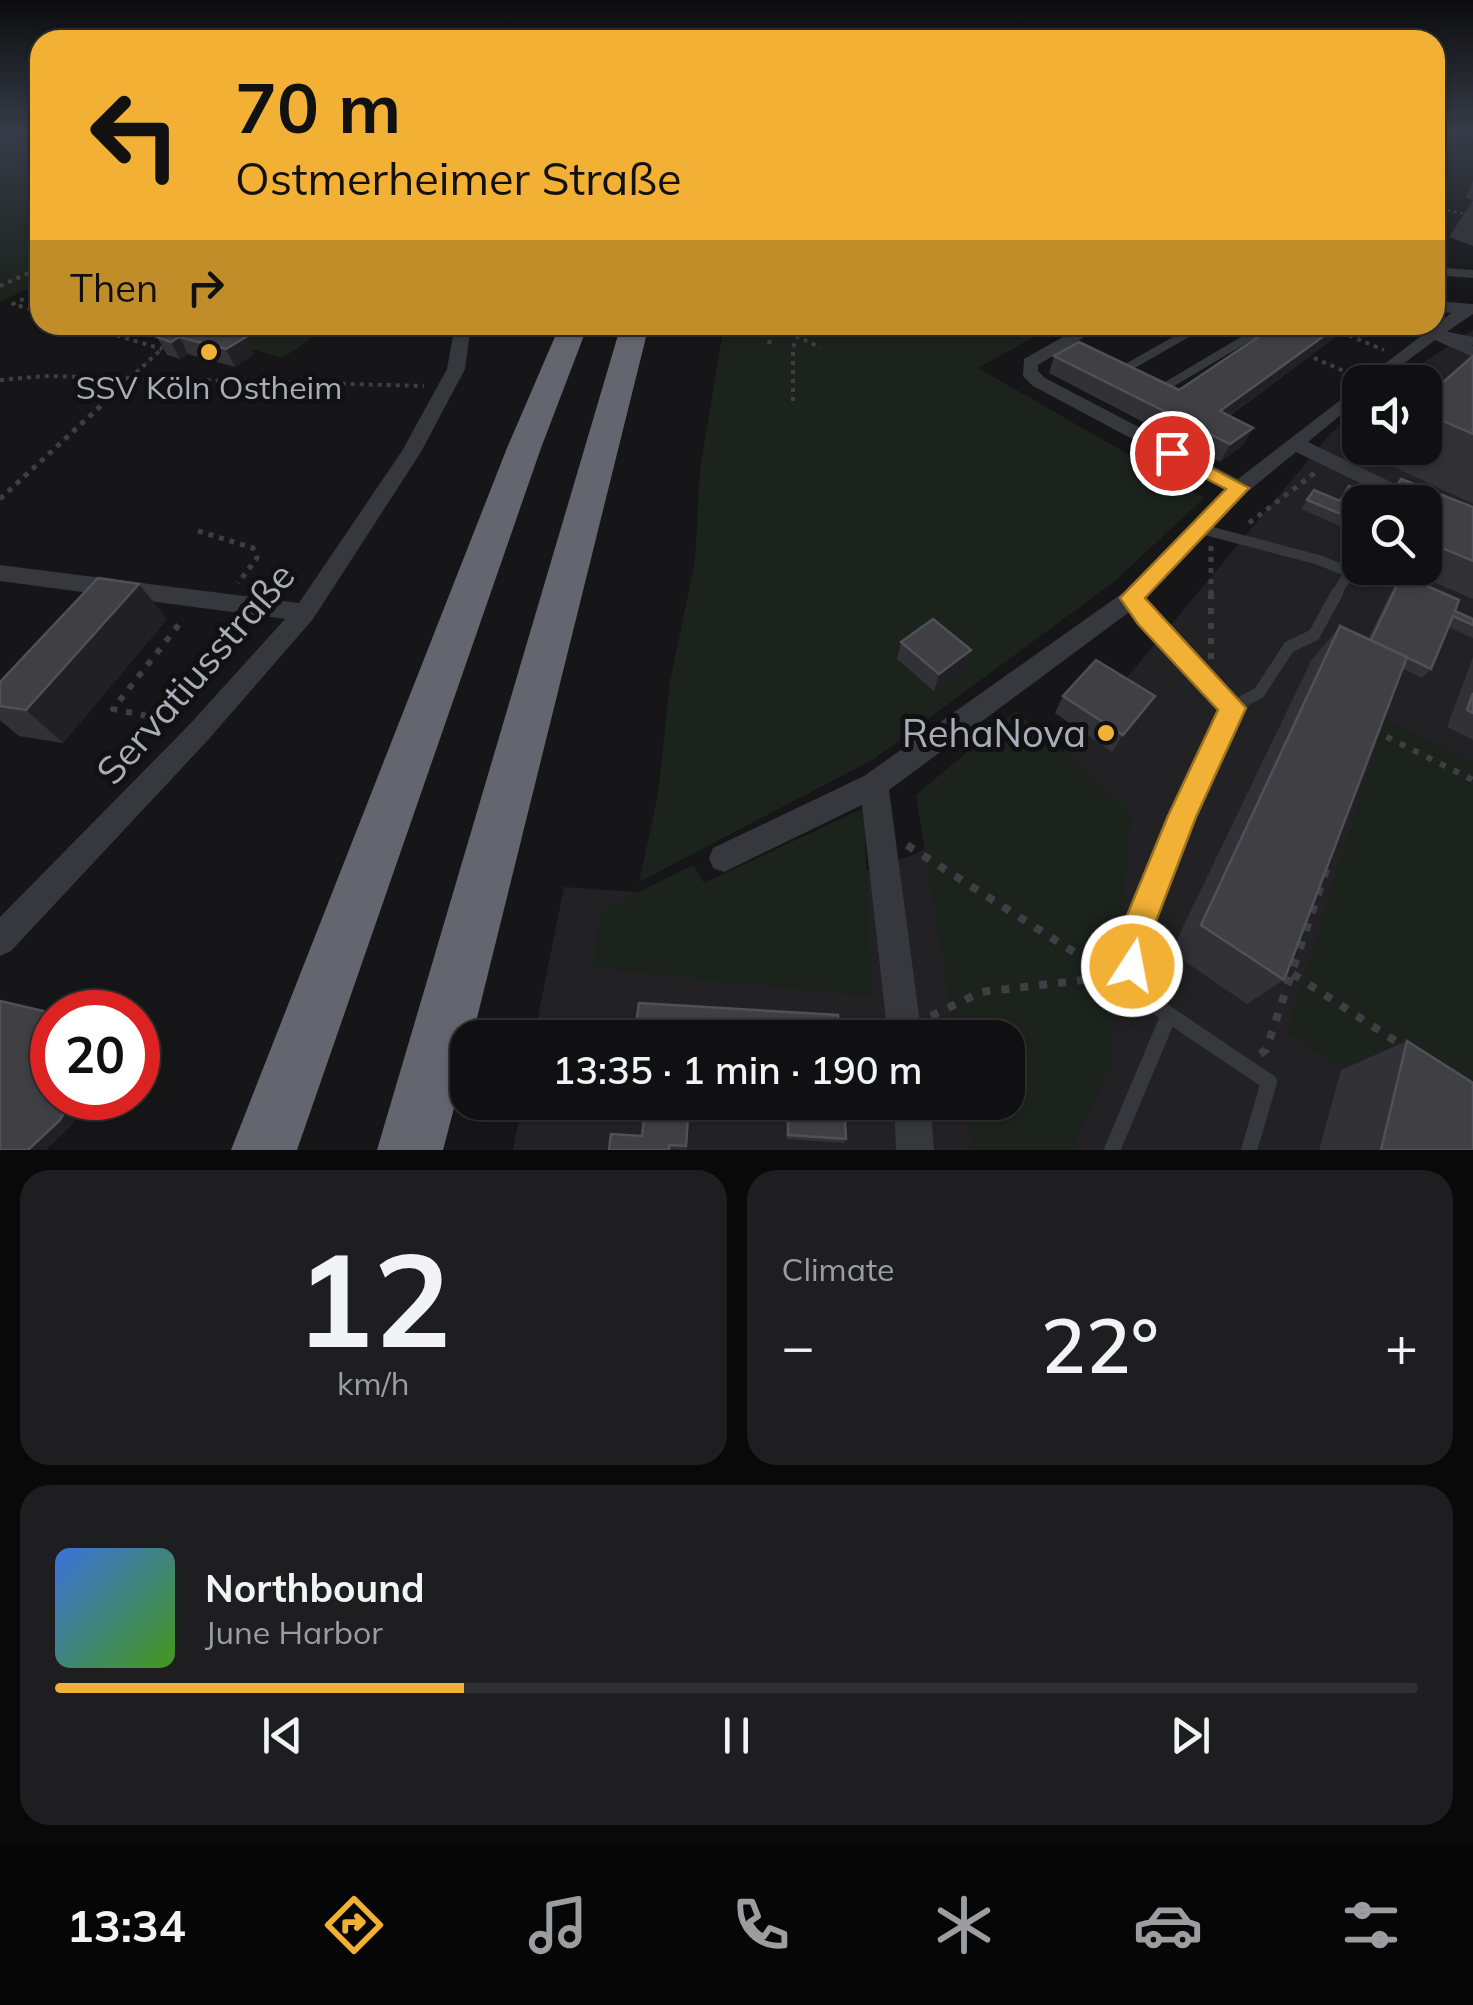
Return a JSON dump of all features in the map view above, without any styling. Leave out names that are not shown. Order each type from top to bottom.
[{"type":"highway","points":[[264,1150],[517,467],[570,335]]},
{"type":"highway","points":[[410,1150],[632,335]]},
{"type":"street","points":[[1445,273],[1473,274]]},
{"type":"street","points":[[1445,325],[1469,310]]},
{"type":"street","name":"Servatiusstraße","points":[[0,940],[199,732],[305,613],[411,452],[456,369],[462,335]]},
{"type":"street","points":[[1085,335],[1071,347],[1030,363],[1029,372],[1038,382],[1239,488]]},
{"type":"street","points":[[1390,365],[1430,335]]},
{"type":"street","points":[[1437,335],[1473,352]]},
{"type":"street","points":[[724,858],[874,785],[1132,598],[1206,537],[1239,488],[1342,405]]},
{"type":"street","points":[[1296,444],[1380,485]]},
{"type":"street","points":[[0,572],[305,613]]},
{"type":"street","points":[[874,785],[903,1020]]},
{"type":"street","points":[[913,1120],[915,1150]]},
{"type":"lane","points":[[1122,370],[1184,335]]},
{"type":"lane","points":[[1150,382],[1163,388],[1255,335]]},
{"type":"lane","points":[[1444,335],[1473,340]]},
{"type":"lane","points":[[1108,363],[1136,376]]},
{"type":"lane","points":[[1442,396],[1473,409]]},
{"type":"lane","points":[[1206,537],[1319,560],[1348,572],[1314,635],[1289,646],[1259,693],[1232,708],[1182,816],[1132,942],[1132,990],[1269,1082],[1249,1150]]},
{"type":"lane","points":[[1132,598],[1146,618],[1232,708]]},
{"type":"lane","points":[[1314,635],[1330,642]]},
{"type":"lane","points":[[1112,1150],[1169,1015]]},
{"type":"path","points":[[1445,209],[1473,216]]},
{"type":"path","points":[[0,286],[30,272]]},
{"type":"path","points":[[30,296],[13,304],[30,309]]},
{"type":"path","points":[[115,335],[162,349]]},
{"type":"path","points":[[770,344],[771,335]]},
{"type":"path","points":[[792,401],[795,335],[820,348]]},
{"type":"path","points":[[1349,335],[1401,356]]},
{"type":"path","points":[[0,499],[171,340]]},
{"type":"path","points":[[1314,358],[1342,367]]},
{"type":"path","points":[[0,380],[133,378],[446,387]]},
{"type":"path","points":[[188,726],[168,718],[113,709],[212,599],[257,558],[253,548],[198,531]]},
{"type":"path","points":[[1206,537],[1212,668],[1232,708]]},
{"type":"path","points":[[1364,748],[1376,714]]},
{"type":"path","points":[[1370,729],[1473,780]]},
{"type":"path","points":[[879,827],[1132,990]]},
{"type":"path","points":[[1244,1066],[1266,1050],[1329,861]]},
{"type":"path","points":[[1293,974],[1408,1049]]},
{"type":"path","points":[[928,1020],[981,992],[1112,976]]},
{"type":"shaded area","points":[[0,186],[30,186],[30,288],[0,302]]},
{"type":"shaded area","points":[[1473,330],[1473,1150],[513,1150],[519,1120],[1025,1120],[1025,1020],[537,1020],[564,887],[637,892],[761,892],[850,876],[913,855],[968,826],[1020,792],[1069,747],[1342,422],[1342,465],[1442,465],[1442,365],[1419,365]]},
{"type":"shaded area","points":[[204,335],[317,335],[282,358]]},
{"type":"shaded area","points":[[722,335],[1037,335],[978,368],[1204,498],[1116,580],[874,759],[639,882],[658,795],[670,682],[695,561],[700,470]]},
{"type":"shaded area","points":[[1016,711],[1132,814],[1117,950],[1112,1063],[1072,1150],[973,1150],[968,1120],[1025,1120],[1025,1020],[952,1020],[916,795]]},
{"type":"shaded area","points":[[1384,719],[1473,761],[1473,1150],[1287,1033]]},
{"type":"shaded area","points":[[864,808],[871,997],[594,968],[599,912],[693,865],[704,883]]},
{"type":"building","points":[[239,335],[246,337],[226,349],[179,337],[171,342],[157,337]]},
{"type":"building","points":[[1261,335],[1325,335],[1220,411],[1253,428],[1230,444],[1054,356],[1079,342],[1179,390]]},
{"type":"building","points":[[1473,356],[1473,434],[1442,420],[1442,383]]},
{"type":"building","points":[[1314,490],[1340,501],[1342,498],[1342,515],[1307,500]]},
{"type":"building","points":[[1442,495],[1473,507],[1473,561],[1442,548]]},
{"type":"building","points":[[98,578],[139,584],[26,710],[0,706],[0,682]]},
{"type":"building","points":[[1397,585],[1425,585],[1459,600],[1455,611],[1473,619],[1473,625],[1453,616],[1431,669],[1371,640]]},
{"type":"building","points":[[933,619],[971,650],[939,674],[901,642]]},
{"type":"building","points":[[1340,626],[1407,657],[1284,980],[1201,925]]},
{"type":"building","points":[[1096,660],[1155,696],[1123,735],[1063,696]]},
{"type":"building","points":[[0,1001],[30,1008],[30,1120],[60,1120],[28,1150],[0,1150]]},
{"type":"building","points":[[639,1003],[838,1015],[838,1020],[637,1020]]},
{"type":"building","points":[[1407,1041],[1473,1083],[1473,1150],[1381,1150]]},
{"type":"building","points":[[644,1120],[688,1120],[686,1146],[669,1145],[669,1150],[609,1150],[611,1134],[642,1136]]},
{"type":"building","points":[[788,1120],[845,1120],[846,1139],[788,1135]]},
{"type":"place","name":"SSV Köln Ostheim","points":[[209,352]]},
{"type":"place","name":"RehaNova","points":[[1106,733]]},
{"type":"route","points":[[1132,966],[1132,942],[1182,816],[1232,708],[1146,618],[1132,598],[1239,488],[1172,453]]}]
